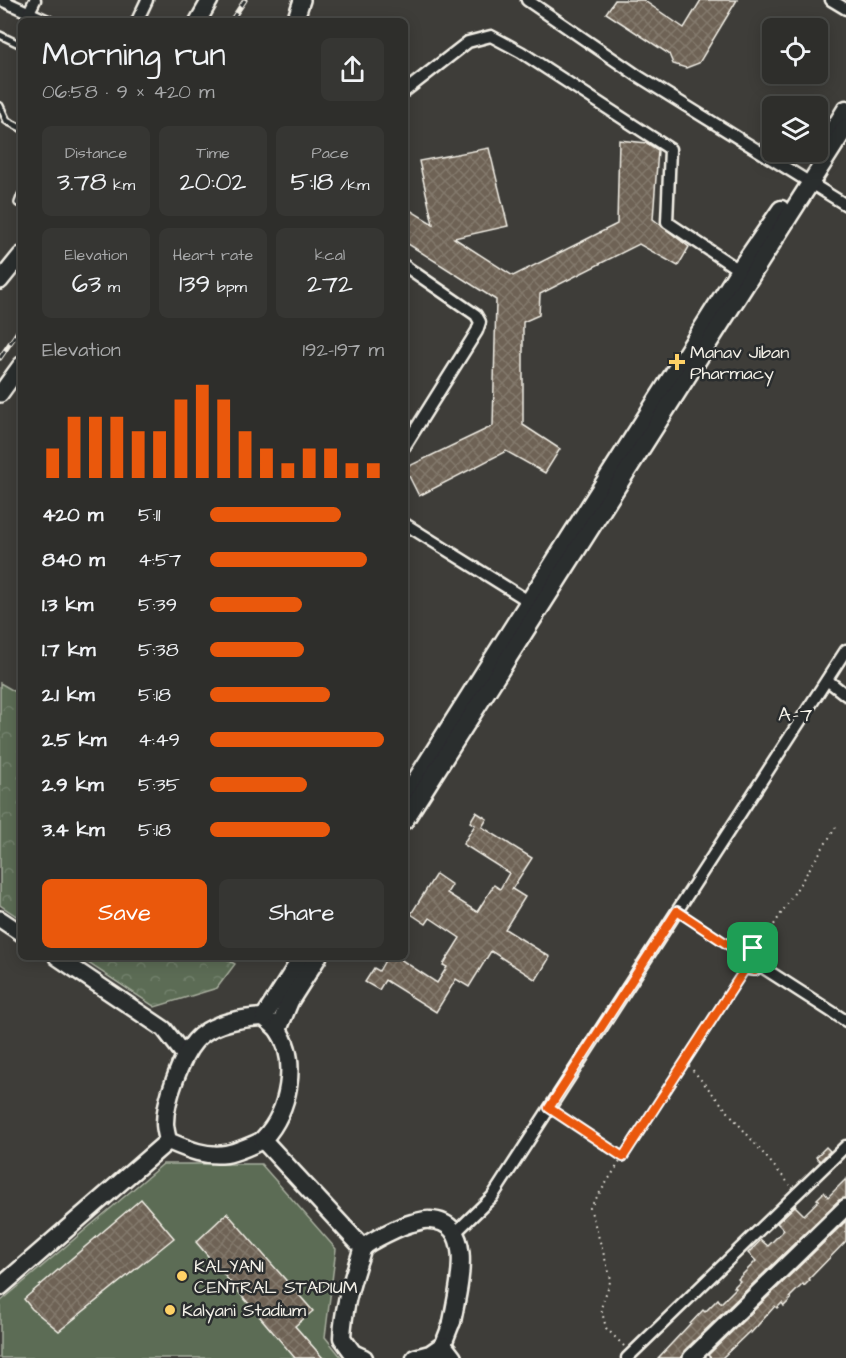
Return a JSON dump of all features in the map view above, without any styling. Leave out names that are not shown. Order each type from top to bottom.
[{"type":"main road","points":[[412,788],[805,181],[846,109]]},
{"type":"main road","points":[[408,806],[412,788],[739,270],[846,127]]},
{"type":"main road","points":[[264,1017],[300,960]]},
{"type":"main road","points":[[278,1030],[290,1001],[316,960]]},
{"type":"main road","points":[[264,1017],[278,1030],[285,1048],[291,1076],[284,1103],[263,1140],[227,1154],[197,1153],[168,1141],[165,1122],[172,1089],[185,1056],[196,1040],[214,1028],[243,1018],[264,1017]]},
{"type":"main road","points":[[263,1140],[363,1248]]},
{"type":"main road","points":[[0,1287],[168,1141]]},
{"type":"main road","points":[[364,1358],[353,1353],[342,1338],[343,1312],[363,1248],[408,1224],[430,1219],[447,1224],[459,1238],[461,1271],[452,1322]]},
{"type":"main road","points":[[415,1358],[448,1351]]},
{"type":"street","points":[[1,0],[42,18]]},
{"type":"street","points":[[29,12],[34,0]]},
{"type":"street","points":[[138,18],[147,0]]},
{"type":"street","points":[[200,18],[210,0]]},
{"type":"street","points":[[296,18],[302,0]]},
{"type":"street","points":[[527,0],[638,76],[846,205]]},
{"type":"street","points":[[831,0],[846,9]]},
{"type":"street","points":[[408,89],[468,42],[490,36],[501,41],[670,149],[667,222],[739,270]]},
{"type":"street","points":[[0,281],[18,259]]},
{"type":"street","points":[[408,268],[476,315],[480,322],[477,331],[408,441]]},
{"type":"street","points":[[0,394],[18,369]]},
{"type":"street","points":[[408,526],[530,602]]},
{"type":"street","points":[[454,1233],[492,1197],[846,650]]},
{"type":"street","points":[[827,680],[846,695]]},
{"type":"street","points":[[0,919],[18,931]]},
{"type":"street","points":[[61,960],[164,1029],[196,1040]]},
{"type":"street","points":[[762,966],[846,1021]]},
{"type":"street","points":[[164,1029],[185,1056]]},
{"type":"street","points":[[629,1356],[846,1146]]},
{"type":"street","points":[[692,1358],[846,1207]]},
{"type":"street","points":[[448,1351],[452,1322]]},
{"type":"lane","points":[[0,35],[18,44]]},
{"type":"lane","points":[[0,106],[7,121],[18,126]]},
{"type":"lane","points":[[0,124],[7,121]]},
{"type":"lane","points":[[677,911],[742,954]]},
{"type":"lane","points":[[750,949],[758,950],[763,959],[762,966],[755,971],[745,969],[741,963],[742,954],[750,949]]},
{"type":"path","points":[[758,950],[836,827]]},
{"type":"path","points":[[629,1356],[606,1328],[601,1308],[611,1279],[590,1208],[745,969]]},
{"type":"path","points":[[685,1061],[796,1193]]},
{"type":"path","points":[[549,1108],[623,1157]]},
{"type":"green space","points":[[0,683],[18,693],[18,917],[0,905]]},
{"type":"green space","points":[[84,960],[228,960],[235,964],[217,988],[155,1007]]},
{"type":"green space","name":"KALYANI CENTRAL STADIUM","points":[[163,1164],[261,1164],[336,1249],[325,1337],[342,1358],[0,1358],[0,1302]]},
{"type":"building","points":[[615,0],[643,0],[684,28],[701,0],[737,0],[699,63],[686,68],[673,64],[669,54],[606,13]]},
{"type":"building","points":[[619,140],[647,143],[658,150],[653,219],[689,247],[678,266],[639,244],[540,294],[539,315],[523,322],[523,425],[560,449],[545,473],[506,451],[419,496],[408,474],[408,467],[493,426],[496,300],[408,244],[408,209],[433,224],[419,161],[489,148],[508,226],[454,238],[513,276],[617,224]]},
{"type":"building","points":[[476,812],[487,819],[482,827],[532,858],[512,889],[525,897],[505,929],[550,957],[536,980],[491,951],[469,987],[456,979],[436,1012],[385,980],[379,990],[365,982],[374,968],[379,971],[385,960],[402,960],[437,983],[447,967],[443,965],[460,938],[430,918],[426,924],[411,914],[436,874],[452,885],[447,893],[477,912],[494,885],[500,889],[509,873],[463,844],[475,825],[470,822]]},
{"type":"building","points":[[826,1147],[830,1151],[820,1161],[816,1157]]},
{"type":"building","points":[[846,1179],[846,1198],[839,1200],[684,1351],[682,1358],[658,1358],[703,1310],[705,1312],[718,1299],[721,1303],[736,1288],[734,1287],[740,1281],[738,1279],[756,1261],[748,1253],[761,1240],[768,1246],[784,1230],[777,1223],[795,1206],[804,1215],[824,1192],[828,1197]]},
{"type":"building","points":[[141,1199],[174,1238],[59,1331],[32,1309],[24,1299]]},
{"type":"building","points":[[227,1213],[313,1311],[295,1326],[323,1358],[295,1358],[196,1242]]},
{"type":"building","points":[[846,1221],[846,1241],[804,1286],[803,1284],[790,1297],[791,1299],[784,1306],[782,1303],[777,1308],[775,1306],[751,1333],[750,1331],[722,1358],[711,1358],[708,1355]]},
{"type":"railway","points":[[233,18],[245,0]]},
{"type":"railway","points":[[0,358],[18,331]]},
{"type":"place","name":"Manav Jiban Pharmacy","points":[[677,362]]},
{"type":"place","name":"KALYANI CENTRAL STADIUM","points":[[182,1276]]},
{"type":"place","name":"Kalyani Stadium","points":[[170,1310]]},
{"type":"district","name":"A-7","points":[[796,715]]},
{"type":"route","points":[[677,911],[742,954],[753,948],[762,955],[762,966],[752,972],[745,969],[623,1157],[549,1108],[677,911]]}]
